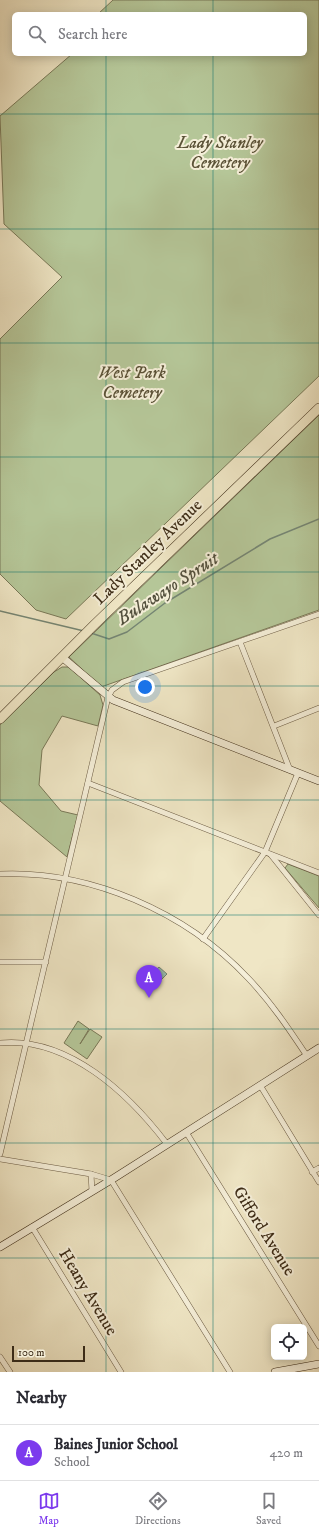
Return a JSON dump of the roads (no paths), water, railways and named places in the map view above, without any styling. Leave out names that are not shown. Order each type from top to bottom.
[{"type":"highway","name":"Lady Stanley Avenue","points":[[0,719],[63,658],[94,625],[319,408]]},
{"type":"street","points":[[0,1154],[46,962],[64,877],[108,697],[112,690],[123,682],[319,614]]},
{"type":"street","points":[[240,642],[290,770]]},
{"type":"street","points":[[63,658],[108,697],[319,781]]},
{"type":"street","points":[[274,726],[319,708]]},
{"type":"street","points":[[203,939],[265,852],[298,773]]},
{"type":"street","points":[[88,783],[319,873]]},
{"type":"street","points":[[270,855],[319,915]]},
{"type":"street","points":[[0,874],[64,877],[133,900],[162,914],[203,939],[247,977],[262,994],[307,1056]]},
{"type":"street","points":[[0,962],[46,962]]},
{"type":"street","points":[[0,1043],[26,1043],[55,1052],[76,1062],[114,1086],[150,1122],[166,1144]]},
{"type":"street","points":[[0,1247],[111,1180],[319,1048]]},
{"type":"street","points":[[260,1085],[319,1182]]},
{"type":"street","name":"Gifford Avenue","points":[[186,1132],[319,1346]]},
{"type":"street","points":[[0,1158],[91,1174],[111,1180],[230,1372]]},
{"type":"street","points":[[312,1172],[319,1168]]},
{"type":"street","points":[[91,1174],[92,1191]]},
{"type":"street","name":"Heany Avenue","points":[[32,1227],[121,1372]]},
{"type":"street","points":[[0,1357],[10,1372]]},
{"type":"street","points":[[275,1372],[319,1364]]},
{"type":"waterway","name":"Bulawayo Spruit","points":[[91,633],[109,639],[127,632],[165,603],[270,539],[319,519]]},
{"type":"waterway","name":"Bulawayo Spruit","points":[[0,611],[84,631]]},
{"type":"place","name":"Baines Junior School","points":[[149,998]]},
{"type":"park label","name":"Lady Stanley Cemetery","points":[[220,153]]},
{"type":"park label","name":"West Park Cemetery","points":[[132,383]]}]
